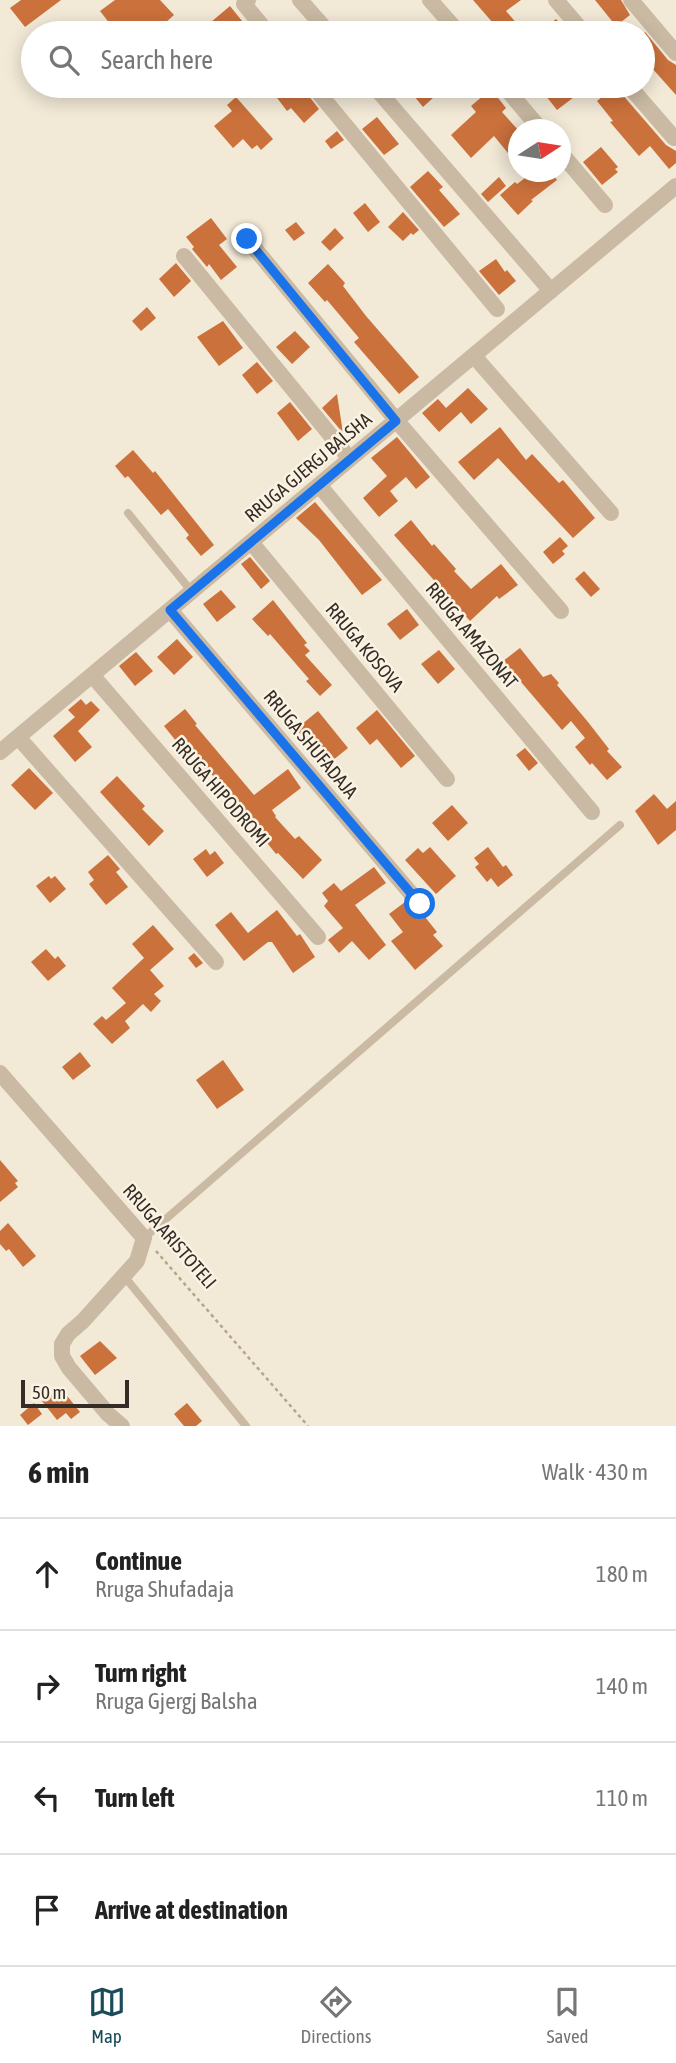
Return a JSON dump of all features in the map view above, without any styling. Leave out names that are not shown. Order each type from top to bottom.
[{"type":"street","points":[[248,0],[244,4],[258,21]]},
{"type":"street","points":[[300,0],[318,21]]},
{"type":"street","points":[[430,0],[448,21]]},
{"type":"street","points":[[556,0],[574,21]]},
{"type":"street","points":[[631,0],[649,21]]},
{"type":"street","points":[[655,28],[676,53]]},
{"type":"street","points":[[323,98],[497,309]]},
{"type":"street","points":[[384,98],[551,291]]},
{"type":"street","points":[[514,98],[532,119]]},
{"type":"street","points":[[639,98],[674,138]]},
{"type":"street","points":[[571,164],[606,205]]},
{"type":"street","name":"RRUGA GJERGJ BALSHA","points":[[0,752],[676,186]]},
{"type":"street","points":[[247,239],[396,421],[561,611]]},
{"type":"street","points":[[184,256],[350,459]]},
{"type":"street","points":[[474,356],[611,513]]},
{"type":"street","name":"RRUGA AMAZONAT","points":[[319,485],[592,812]]},
{"type":"street","name":"RRUGA KOSOVA","points":[[251,542],[447,779]]},
{"type":"street","name":"RRUGA SHUFADAJA","points":[[170,610],[420,904]]},
{"type":"street","name":"RRUGA HIPODROMI","points":[[92,675],[318,937]]},
{"type":"street","points":[[18,737],[216,962]]},
{"type":"street","name":"RRUGA ARISTOTELI","points":[[0,1073],[144,1238]]},
{"type":"street","points":[[122,1426],[108,1414],[69,1368],[62,1356],[62,1344],[68,1334],[137,1261],[144,1238]]},
{"type":"lane","points":[[128,513],[192,592]]},
{"type":"lane","points":[[144,1238],[620,825]]},
{"type":"lane","points":[[124,1276],[246,1426]]},
{"type":"path","name":"RRUGA ARISTOTELI","points":[[144,1238],[308,1426]]},
{"type":"building","points":[[21,0],[61,0],[33,21],[21,22],[10,8]]},
{"type":"building","points":[[115,0],[160,0],[174,15],[167,21],[108,21],[100,11]]},
{"type":"building","points":[[473,0],[521,0],[506,11],[515,21],[491,21]]},
{"type":"building","points":[[595,0],[621,0],[630,15],[622,21],[612,21]]},
{"type":"building","points":[[230,6],[242,21],[212,21]]},
{"type":"building","points":[[655,44],[676,65],[676,95],[655,71]]},
{"type":"building","points":[[237,98],[273,139],[261,150],[257,145],[252,149],[243,139],[233,148],[214,126],[232,111],[227,105]]},
{"type":"building","points":[[277,98],[310,98],[319,109],[304,123],[291,108],[287,111]]},
{"type":"building","points":[[416,98],[433,98],[423,107]]},
{"type":"building","points":[[480,98],[498,98],[506,108],[502,112],[508,119],[508,153],[494,136],[471,158],[451,135],[476,112],[471,106]]},
{"type":"building","points":[[548,98],[573,98],[557,110]]},
{"type":"building","points":[[601,98],[625,98],[666,145],[676,151],[676,163],[669,169],[650,146],[639,156],[610,122],[613,121],[597,101]]},
{"type":"building","points":[[377,117],[399,144],[384,155],[362,129]]},
{"type":"building","points":[[337,131],[344,140],[331,149],[325,141]]},
{"type":"building","points":[[601,147],[618,167],[615,169],[618,172],[602,185],[583,162]]},
{"type":"building","points":[[428,171],[443,187],[439,190],[460,214],[444,227],[410,187]]},
{"type":"building","points":[[499,177],[506,186],[488,202],[481,194]]},
{"type":"building","points":[[515,182],[554,182],[531,200],[533,201],[518,215],[500,195]]},
{"type":"building","points":[[365,203],[380,222],[368,232],[353,213]]},
{"type":"building","points":[[403,212],[419,230],[403,241],[388,227]]},
{"type":"building","points":[[211,218],[227,239],[219,245],[237,267],[221,280],[209,264],[207,267],[192,249],[194,247],[186,237]]},
{"type":"building","points":[[296,222],[305,233],[294,241],[285,230]]},
{"type":"building","points":[[335,228],[344,238],[330,251],[321,242]]},
{"type":"building","points":[[496,259],[516,281],[499,295],[479,271]]},
{"type":"building","points":[[176,263],[191,281],[174,297],[159,279]]},
{"type":"building","points":[[328,264],[345,283],[343,286],[366,316],[419,377],[399,394],[354,342],[359,338],[327,300],[325,302],[308,283]]},
{"type":"building","points":[[147,307],[156,318],[141,331],[132,321]]},
{"type":"building","points":[[223,321],[243,348],[219,366],[197,337]]},
{"type":"building","points":[[295,331],[310,347],[292,364],[276,347]]},
{"type":"building","points":[[257,362],[273,381],[257,394],[242,375]]},
{"type":"building","points":[[468,388],[488,409],[471,424],[461,412],[439,432],[422,413],[438,399],[446,408]]},
{"type":"building","points":[[337,394],[343,433],[322,408]]},
{"type":"building","points":[[290,402],[312,429],[298,441],[277,413]]},
{"type":"building","points":[[500,427],[526,460],[532,454],[559,483],[563,480],[595,518],[573,538],[498,458],[474,480],[458,462]]},
{"type":"building","points":[[397,437],[430,477],[416,489],[406,477],[390,491],[398,501],[379,517],[363,498],[387,476],[371,458]]},
{"type":"building","points":[[133,450],[153,473],[155,471],[214,545],[201,556],[186,538],[189,535],[168,509],[161,515],[128,476],[125,478],[115,466]]},
{"type":"building","points":[[315,502],[382,580],[362,595],[319,540],[296,518]]},
{"type":"building","points":[[411,520],[471,589],[501,564],[518,585],[499,599],[497,596],[470,621],[394,535]]},
{"type":"building","points":[[560,537],[568,546],[562,551],[565,554],[553,564],[543,552]]},
{"type":"building","points":[[250,557],[270,581],[261,589],[241,564]]},
{"type":"building","points":[[584,571],[600,589],[591,597],[575,579]]},
{"type":"building","points":[[221,590],[236,607],[217,622],[203,604]]},
{"type":"building","points":[[273,600],[307,643],[304,645],[310,651],[305,655],[332,685],[320,696],[306,681],[309,679],[270,634],[268,636],[252,619]]},
{"type":"building","points":[[407,609],[419,625],[400,640],[387,624]]},
{"type":"building","points":[[177,639],[193,657],[174,675],[157,657]]},
{"type":"building","points":[[520,648],[543,677],[551,674],[559,683],[557,685],[622,767],[607,780],[575,747],[585,738],[571,721],[562,730],[503,661]]},
{"type":"building","points":[[439,650],[455,669],[438,684],[421,664]]},
{"type":"building","points":[[136,652],[153,671],[135,686],[119,666]]},
{"type":"building","points":[[81,699],[86,705],[91,701],[100,710],[78,731],[92,747],[75,762],[53,736],[75,717],[68,710]]},
{"type":"building","points":[[185,709],[197,724],[195,725],[254,795],[288,769],[301,788],[272,810],[295,839],[299,836],[322,860],[303,879],[276,854],[209,771],[207,772],[183,743],[180,746],[164,726]]},
{"type":"building","points":[[377,710],[415,756],[401,768],[377,739],[370,745],[356,728]]},
{"type":"building","points":[[318,711],[348,748],[327,765],[296,729]]},
{"type":"building","points":[[525,748],[538,763],[529,771],[516,755]]},
{"type":"building","points":[[29,768],[53,793],[35,810],[11,785]]},
{"type":"building","points":[[117,776],[145,806],[142,809],[164,831],[149,846],[100,792]]},
{"type":"building","points":[[654,794],[667,809],[676,801],[676,830],[658,845],[635,811]]},
{"type":"building","points":[[452,805],[468,823],[448,841],[432,823]]},
{"type":"building","points":[[430,847],[456,876],[436,894],[405,860],[418,848],[423,853]]},
{"type":"building","points":[[488,847],[503,867],[506,865],[513,875],[498,887],[491,878],[487,882],[475,867],[479,864],[474,858]]},
{"type":"building","points":[[206,849],[210,855],[215,851],[224,863],[207,877],[193,859]]},
{"type":"building","points":[[108,855],[120,869],[116,872],[128,887],[106,905],[89,884],[94,880],[88,872]]},
{"type":"building","points":[[374,867],[386,883],[355,905],[386,945],[369,960],[352,941],[339,953],[328,940],[343,928],[324,906],[328,901],[322,893],[334,883],[341,891]]},
{"type":"building","points":[[49,876],[51,879],[55,876],[66,889],[50,903],[36,886]]},
{"type":"building","points":[[405,902],[422,919],[425,917],[437,932],[433,935],[443,946],[415,970],[391,941],[403,932],[389,914]]},
{"type":"building","points":[[277,910],[297,936],[300,934],[315,957],[293,973],[272,942],[268,942],[244,961],[215,925],[231,912],[248,933]]},
{"type":"building","points":[[153,925],[174,949],[150,970],[164,986],[154,994],[161,1001],[151,1012],[143,1004],[125,1021],[130,1028],[112,1044],[93,1024],[102,1016],[106,1020],[126,1003],[112,988],[144,958],[132,944]]},
{"type":"building","points":[[46,949],[55,959],[58,956],[66,966],[48,981],[31,962]]},
{"type":"building","points":[[194,953],[203,963],[196,968],[188,958]]},
{"type":"building","points":[[80,1052],[91,1066],[73,1080],[62,1067]]},
{"type":"building","points":[[223,1060],[244,1090],[217,1109],[196,1080]]},
{"type":"building","points":[[0,1160],[18,1181],[15,1183],[18,1187],[0,1202]]},
{"type":"building","points":[[8,1223],[36,1256],[23,1267],[9,1249],[6,1251],[0,1244],[0,1231]]},
{"type":"building","points":[[100,1341],[117,1358],[95,1375],[80,1356]]},
{"type":"building","points":[[60,1387],[80,1412],[71,1419],[66,1413],[57,1420],[42,1401]]},
{"type":"building","points":[[34,1403],[42,1414],[28,1425],[20,1415]]},
{"type":"building","points":[[187,1403],[202,1421],[196,1426],[184,1426],[174,1414]]},
{"type":"route","points":[[247,239],[396,421],[170,610],[420,904]]}]
